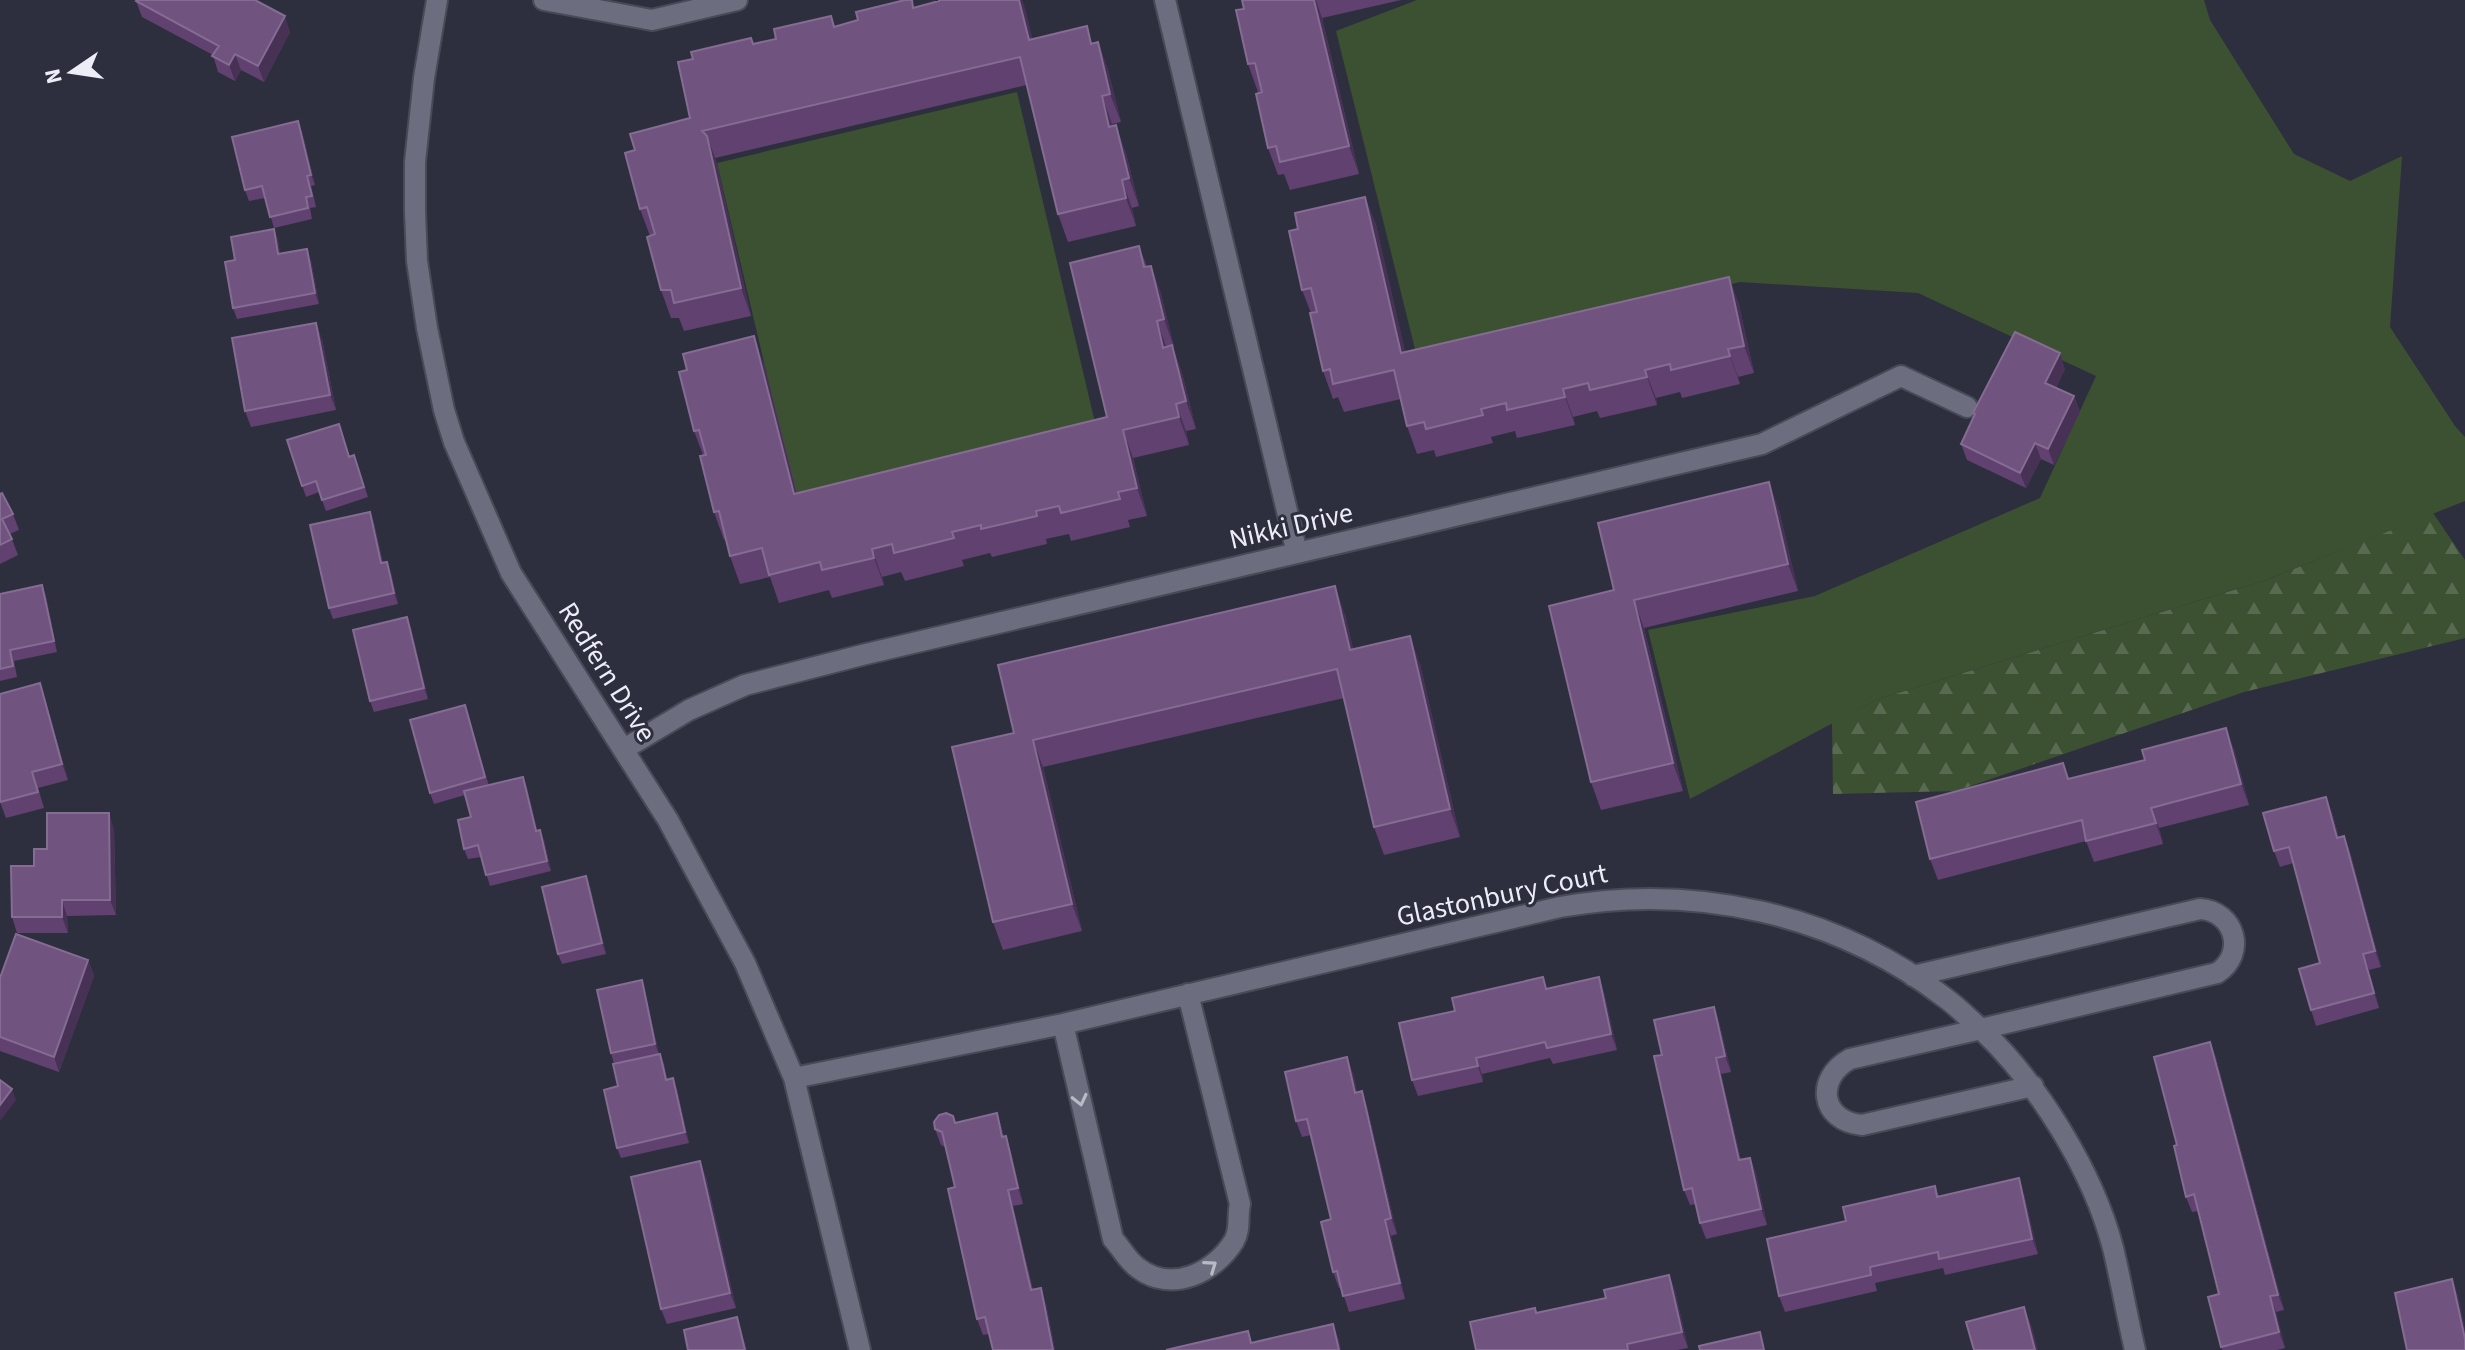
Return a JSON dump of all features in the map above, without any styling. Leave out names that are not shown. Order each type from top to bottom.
[{"type":"street","name":"Redfern Drive","points":[[437,0],[415,162],[415,212],[417,261],[444,410],[479,504],[511,573],[624,749],[720,912],[745,963],[794,1078],[860,1350]]},
{"type":"street","points":[[544,0],[652,20],[737,0]]},
{"type":"street","points":[[1165,0],[1297,553]]},
{"type":"street","name":"Nikki Drive","points":[[624,749],[689,710],[745,685],[1762,444],[1901,376],[1967,407]]},
{"type":"street","name":"Glastonbury Court","points":[[794,1078],[1063,1024],[1560,907],[1638,898],[1712,902],[1806,923],[1874,953],[1946,998],[1981,1029],[2033,1086],[2075,1154],[2113,1247],[2135,1350]]},
{"type":"street","points":[[1913,976],[2194,910],[2221,915],[2235,939],[2229,963],[2217,973],[1850,1059],[1829,1078],[1827,1092],[1831,1111],[1838,1118],[1862,1125],[2033,1086]]},
{"type":"street","points":[[1063,1024],[1113,1239],[1139,1269],[1158,1277],[1188,1278],[1207,1271],[1225,1255],[1238,1233],[1240,1204],[1188,994]]},
{"type":"green space","points":[[1417,0],[2204,0],[2210,20],[2294,154],[2350,181],[2402,156],[2390,327],[2465,437],[2465,501],[2266,580],[1878,699],[1690,799],[1648,630],[1815,596],[2040,498],[2096,376],[1918,293],[1740,282],[1417,357],[1336,31]]},
{"type":"green space","points":[[1017,92],[1101,448],[801,519],[717,163]]},
{"type":"green space","points":[[2433,513],[2465,560],[2465,638],[2244,692],[1956,791],[1833,794],[1832,723],[1878,699],[2266,580]]},
{"type":"building","points":[[137,0],[255,0],[285,16],[258,66],[235,54],[229,65],[212,56],[219,46]]},
{"type":"building","points":[[912,0],[913,8],[939,0],[1019,0],[1029,40],[1087,26],[1091,44],[1098,42],[1110,94],[1102,96],[1109,127],[1116,125],[1129,178],[1122,180],[1126,198],[1058,214],[1020,57],[702,131],[707,136],[741,288],[674,303],[671,290],[661,290],[647,237],[655,234],[647,207],[640,209],[625,153],[635,150],[630,134],[690,118],[678,62],[693,59],[691,52],[751,38],[753,44],[776,39],[774,29],[831,16],[834,27],[858,20],[856,12]]},
{"type":"building","points":[[1242,0],[1314,0],[1349,146],[1280,162],[1276,146],[1268,148],[1256,94],[1262,92],[1255,63],[1248,64],[1236,10],[1244,9]]},
{"type":"building","points":[[298,121],[311,175],[307,176],[312,196],[306,197],[308,208],[270,217],[262,186],[245,190],[232,137]]},
{"type":"building","points":[[1365,197],[1401,353],[1729,277],[1744,346],[1728,349],[1730,356],[1671,370],[1670,364],[1645,370],[1647,377],[1590,390],[1588,383],[1563,389],[1565,397],[1507,410],[1506,403],[1481,409],[1483,415],[1426,429],[1424,422],[1407,426],[1394,370],[1333,384],[1330,369],[1323,371],[1310,313],[1317,312],[1311,288],[1302,290],[1289,231],[1298,229],[1295,213]]},
{"type":"building","points":[[274,229],[278,254],[307,249],[315,293],[233,308],[225,262],[235,260],[231,237]]},
{"type":"building","points":[[1139,246],[1144,267],[1151,266],[1164,319],[1157,321],[1163,348],[1172,345],[1186,401],[1176,404],[1179,417],[1123,430],[1137,488],[1118,492],[1120,499],[1061,513],[1059,506],[1036,511],[1037,516],[981,529],[981,525],[952,532],[954,538],[894,553],[892,544],[872,549],[874,558],[822,570],[820,562],[769,575],[762,548],[730,556],[719,511],[714,512],[700,456],[706,455],[699,430],[694,431],[679,372],[687,370],[683,354],[754,336],[794,494],[1107,417],[1070,263]]},
{"type":"building","points":[[316,323],[330,395],[245,411],[232,338]]},
{"type":"building","points":[[2015,332],[2060,353],[2045,383],[2074,396],[2048,449],[2035,443],[2020,473],[1961,444],[1973,413]]},
{"type":"building","points":[[339,424],[349,457],[354,455],[364,487],[322,500],[316,481],[302,486],[287,440]]},
{"type":"building","points":[[1769,482],[1788,564],[1634,600],[1673,763],[1591,782],[1549,606],[1614,590],[1598,523]]},
{"type":"building","points":[[0,494],[13,514],[2,519],[12,539],[0,545]]},
{"type":"building","points":[[370,512],[381,563],[387,562],[394,593],[329,608],[310,525]]},
{"type":"building","points":[[42,585],[54,641],[10,650],[13,666],[0,669],[0,594]]},
{"type":"building","points":[[1335,586],[1350,650],[1410,636],[1450,809],[1374,827],[1337,669],[1033,740],[1072,904],[993,922],[952,747],[1014,733],[998,665]]},
{"type":"building","points":[[407,617],[424,688],[370,701],[353,630]]},
{"type":"building","points":[[40,683],[62,764],[32,772],[38,792],[0,802],[0,694]]},
{"type":"building","points":[[465,705],[485,777],[430,793],[410,720]]},
{"type":"building","points":[[2226,728],[2241,784],[2151,808],[2156,823],[2086,841],[2082,820],[1930,859],[1916,802],[2063,763],[2068,779],[2145,760],[2142,750]]},
{"type":"building","points":[[523,777],[547,861],[486,875],[478,845],[464,849],[458,820],[471,817],[464,791]]},
{"type":"building","points":[[2326,797],[2337,838],[2344,836],[2375,951],[2363,954],[2374,993],[2311,1010],[2299,969],[2320,963],[2289,847],[2274,851],[2263,813]]},
{"type":"building","points":[[47,813],[109,813],[110,900],[62,900],[62,917],[12,917],[11,866],[34,866],[34,849],[47,849]]},
{"type":"building","points":[[586,876],[602,943],[558,954],[542,887]]},
{"type":"building","points":[[16,934],[88,960],[54,1057],[0,1037],[0,978]]},
{"type":"building","points":[[1543,977],[1546,989],[1599,977],[1611,1034],[1547,1048],[1545,1042],[1476,1058],[1478,1066],[1412,1080],[1399,1023],[1455,1011],[1452,998]]},
{"type":"building","points":[[642,980],[655,1044],[611,1053],[597,990]]},
{"type":"building","points":[[1714,1007],[1725,1056],[1716,1058],[1739,1160],[1750,1158],[1761,1209],[1700,1223],[1692,1188],[1684,1190],[1654,1056],[1662,1055],[1654,1020]]},
{"type":"building","points":[[2210,1042],[2278,1295],[2270,1296],[2279,1332],[2221,1347],[2208,1297],[2219,1294],[2194,1194],[2186,1197],[2174,1146],[2177,1145],[2154,1057]]},
{"type":"building","points":[[660,1054],[666,1080],[673,1078],[685,1132],[617,1148],[604,1090],[618,1086],[613,1064]]},
{"type":"building","points":[[1347,1057],[1355,1093],[1362,1091],[1391,1218],[1385,1220],[1400,1283],[1343,1296],[1337,1271],[1333,1272],[1321,1222],[1331,1219],[1307,1119],[1296,1121],[1285,1072]]},
{"type":"building","points":[[0,1080],[12,1089],[0,1105]]},
{"type":"building","points":[[946,1113],[953,1116],[955,1123],[997,1113],[1002,1137],[1006,1136],[1018,1188],[1008,1190],[1031,1290],[1041,1288],[1053,1350],[993,1350],[985,1317],[977,1319],[948,1189],[955,1187],[942,1132],[935,1129],[934,1122],[939,1115]]},
{"type":"building","points":[[700,1161],[730,1293],[661,1309],[631,1177]]},
{"type":"building","points":[[2019,1178],[2032,1239],[1939,1259],[1938,1252],[1870,1267],[1871,1275],[1779,1296],[1767,1239],[1846,1221],[1843,1207],[1935,1186],[1937,1197]]},
{"type":"building","points":[[1669,1275],[1682,1332],[1627,1344],[1628,1350],[1476,1350],[1470,1322],[1535,1308],[1536,1313],[1606,1298],[1604,1290]]},
{"type":"building","points":[[2452,1279],[2465,1350],[2407,1350],[2395,1293]]},
{"type":"building","points":[[2024,1307],[2035,1350],[1974,1350],[1966,1322]]},
{"type":"building","points":[[737,1317],[745,1350],[688,1350],[684,1330]]},
{"type":"building","points":[[1333,1324],[1339,1350],[1166,1350],[1248,1331],[1251,1343]]},
{"type":"building","points":[[1760,1332],[1764,1350],[1700,1350],[1699,1346]]}]
